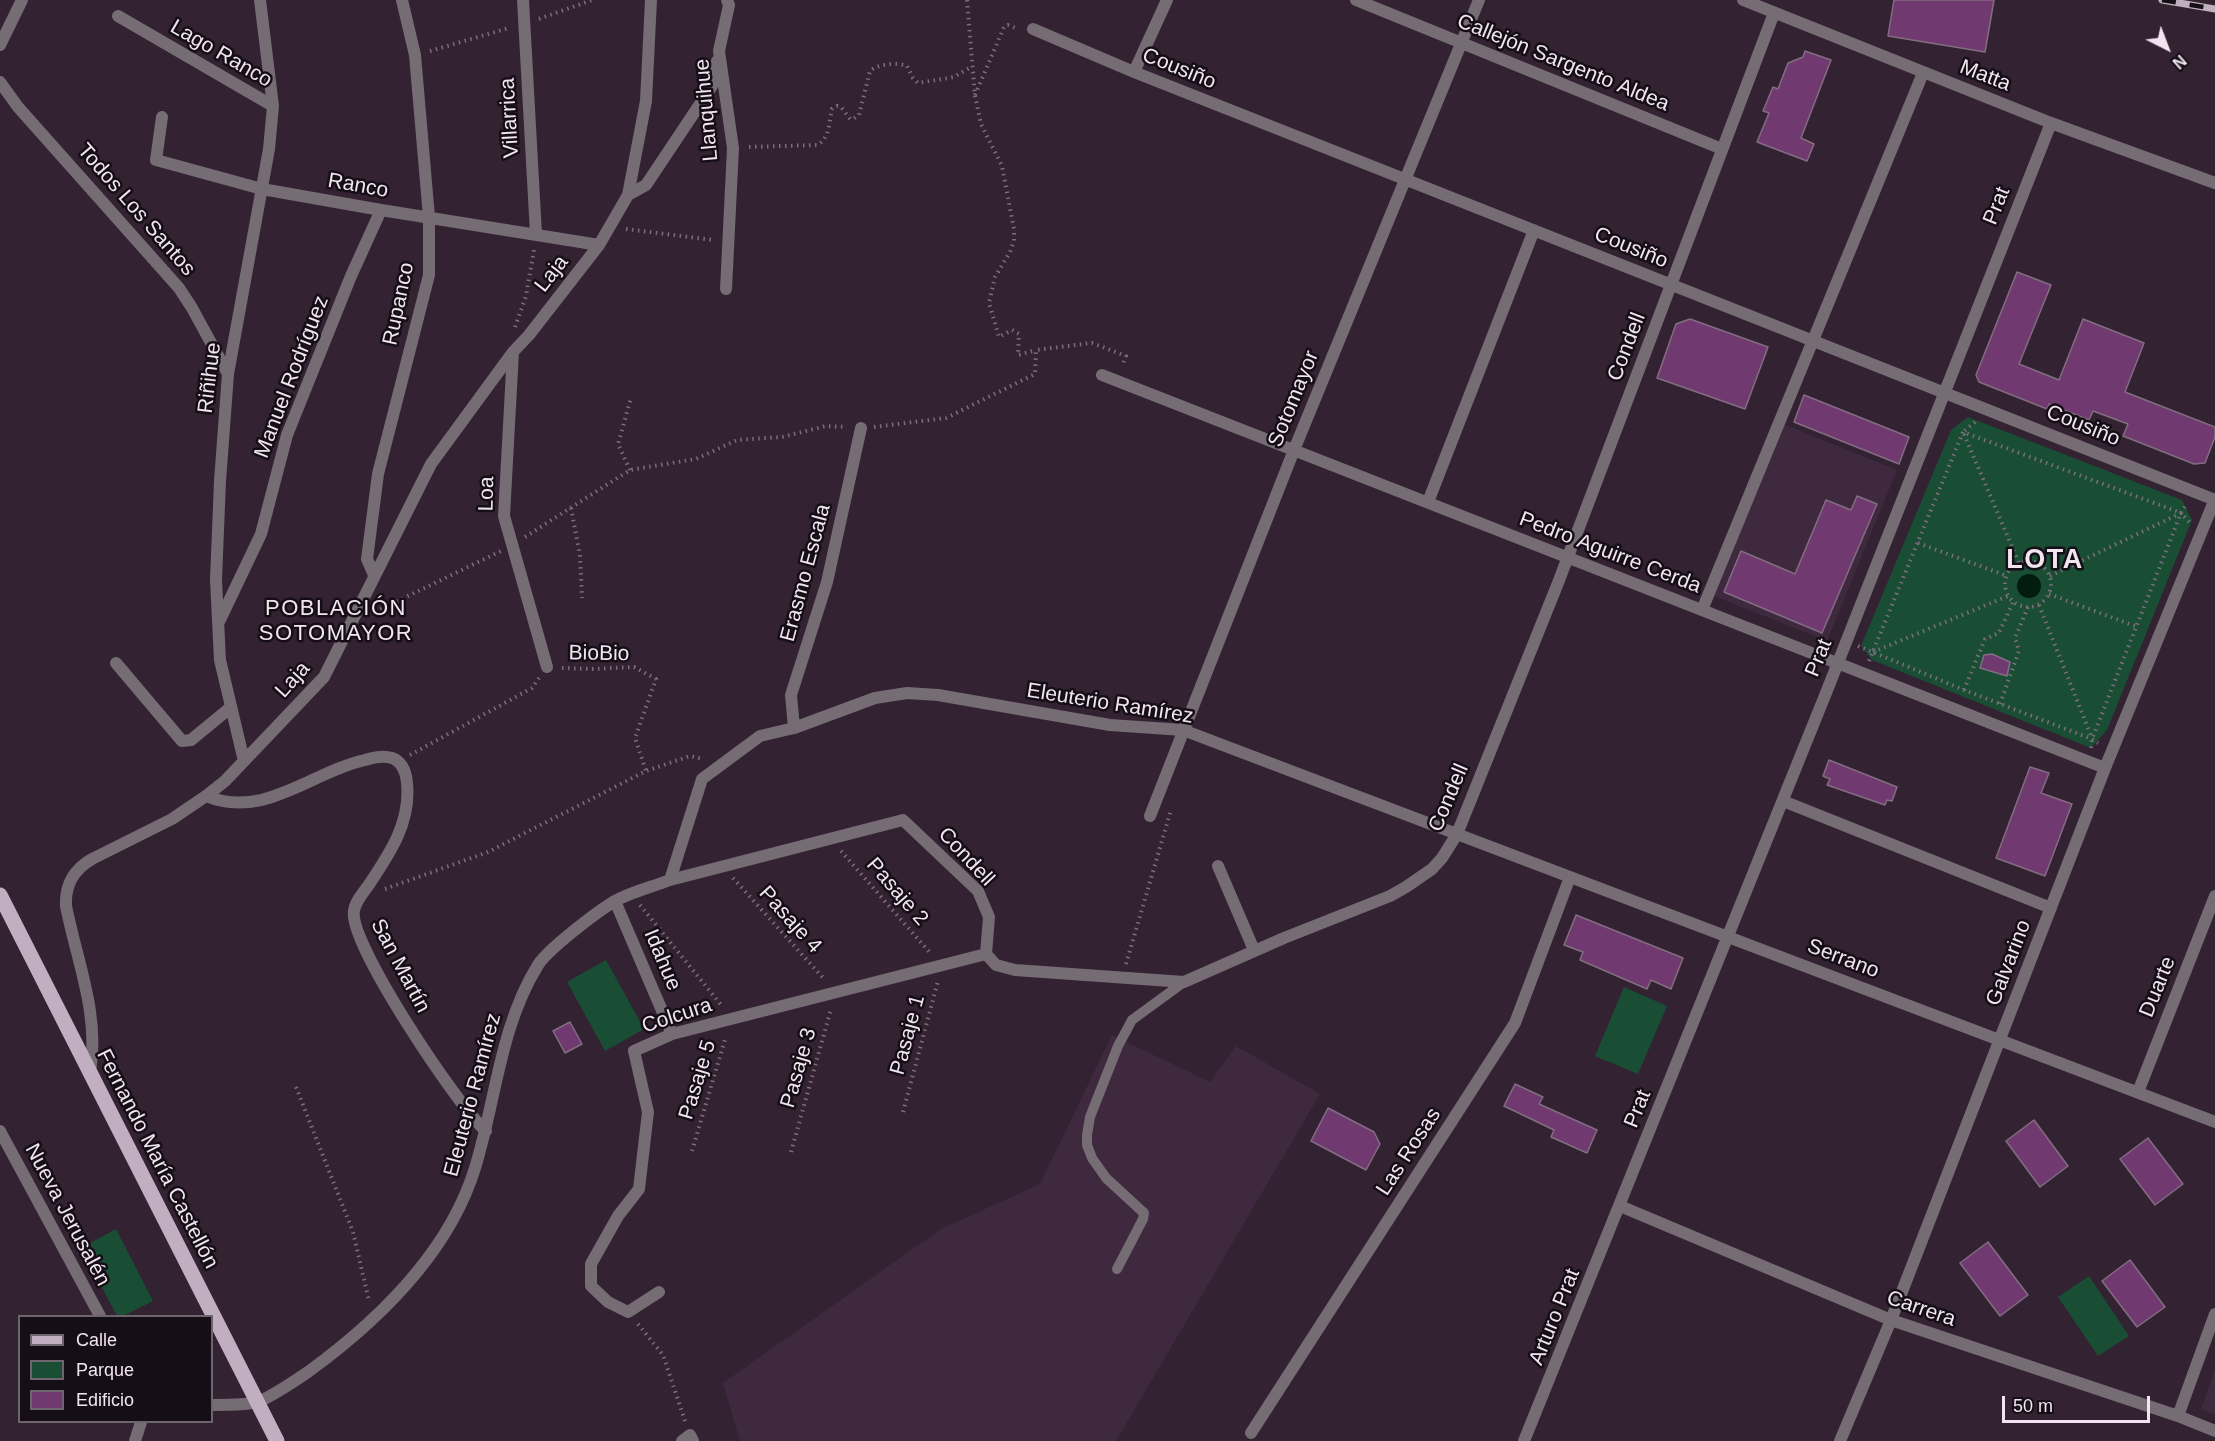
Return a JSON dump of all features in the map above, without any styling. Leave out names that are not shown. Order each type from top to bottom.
[{"type":"main road","name":"Fernando María Castellón","points":[[0,895],[213,1315]]},
{"type":"main road","name":"Fernando María Castellón","points":[[213,1315],[277,1441]]},
{"type":"street","points":[[0,45],[22,0]]},
{"type":"street","name":"Riñihue","points":[[244,761],[220,660],[217,626],[218,523],[228,374],[269,149],[273,106],[260,0]]},
{"type":"street","name":"Rupanco","points":[[374,575],[367,560],[378,474],[429,275],[429,217],[415,55],[402,0]]},
{"type":"street","name":"Villarrica","points":[[523,0],[536,234]]},
{"type":"street","points":[[628,195],[646,101],[651,0]]},
{"type":"street","name":"Llanquihue","points":[[726,289],[733,148],[719,51],[729,5],[727,0]]},
{"type":"street","points":[[1134,72],[1167,0]]},
{"type":"street","name":"Callejón Sargento Aldea","points":[[1356,0],[1722,149]]},
{"type":"street","name":"Sotomayor","points":[[1150,816],[1294,450],[1479,0]]},
{"type":"street","name":"Matta","points":[[1743,0],[2051,123],[2215,183]]},
{"type":"street","name":"Condell","points":[[670,880],[903,820],[978,891],[989,917],[986,954],[996,965],[1008,969],[1184,982],[1254,950],[1390,896],[1432,869],[1457,834],[1568,557],[1774,13]]},
{"type":"street","name":"Lago Ranco","points":[[118,16],[273,106]]},
{"type":"street","name":"Cousiño","points":[[1033,29],[1134,72],[2215,499]]},
{"type":"street","points":[[628,195],[646,185],[712,86],[719,51]]},
{"type":"street","points":[[1702,610],[1923,73]]},
{"type":"street","name":"Todos Los Santos","points":[[0,82],[18,107],[179,288],[228,374]]},
{"type":"street","name":"Ranco","points":[[162,117],[156,160],[262,189],[599,245]]},
{"type":"street","name":"Prat","points":[[1620,1206],[2051,123]]},
{"type":"street","name":"Laja","points":[[90,1072],[94,1041],[93,1024],[66,906],[68,886],[72,876],[84,863],[172,819],[206,796],[244,761],[324,677],[431,464],[513,352],[529,335],[599,245],[628,195]]},
{"type":"street","name":"Manuel Rodríguez","points":[[217,626],[261,534],[287,435],[351,276],[381,210]]},
{"type":"street","points":[[1428,502],[1534,230]]},
{"type":"street","name":"Loa","points":[[513,352],[504,516],[547,667]]},
{"type":"street","name":"Pedro Aguirre Cerda","points":[[1102,375],[2105,768]]},
{"type":"street","name":"Erasmo Escala","points":[[794,728],[790,695],[827,582],[861,428]]},
{"type":"street","name":"Galvarino","points":[[1840,1441],[1891,1320],[2105,768],[2215,499]]},
{"type":"street","points":[[116,663],[182,741],[190,740],[230,708]]},
{"type":"street","name":"Eleuterio Ramírez","points":[[257,1402],[319,1363],[373,1319],[411,1278],[447,1229],[468,1189],[486,1131],[508,1033],[539,962],[573,931],[615,901],[670,880],[702,779],[760,736],[794,728],[875,698],[907,693],[938,695],[1110,725],[1183,730],[1457,834]]},
{"type":"street","points":[[206,796],[219,801],[246,804],[288,792],[355,762],[387,757],[399,762]]},
{"type":"street","name":"San Martín","points":[[399,762],[406,772],[408,789],[402,827],[390,853],[355,906],[354,919],[358,932],[387,989],[449,1087],[486,1131]]},
{"type":"street","points":[[1783,801],[2051,908]]},
{"type":"street","name":"Serrano","points":[[1457,834],[2215,1122]]},
{"type":"street","points":[[1218,866],[1254,950]]},
{"type":"street","name":"Las Rosas","points":[[1251,1433],[1515,1023],[1570,877]]},
{"type":"street","name":"Duarte","points":[[2138,1092],[2215,896]]},
{"type":"street","name":"Idahue","points":[[615,901],[672,1034]]},
{"type":"street","name":"Colcura","points":[[628,1312],[608,1302],[591,1286],[591,1264],[618,1216],[639,1189],[648,1112],[634,1051],[672,1034],[986,954]]},
{"type":"street","name":"Nueva Jerusalén","points":[[0,1131],[99,1315]]},
{"type":"street","name":"Carrera","points":[[1620,1206],[1891,1320],[2178,1416],[2215,1431]]},
{"type":"street","name":"Arturo Prat","points":[[1524,1441],[1620,1206]]},
{"type":"street","points":[[628,1312],[659,1292]]},
{"type":"street","points":[[2178,1416],[2215,1314]]},
{"type":"street","points":[[213,1405],[257,1402]]},
{"type":"street","points":[[135,1441],[141,1423]]},
{"type":"lane","points":[[1117,1269],[1144,1213],[1114,1187],[1092,1158],[1087,1145],[1090,1117],[1118,1046],[1132,1020],[1184,982]]},
{"type":"path","points":[[415,55],[525,24],[592,0]]},
{"type":"path","points":[[967,0],[975,96],[981,124],[1002,166],[1014,229],[1014,241],[995,277],[989,303],[999,337],[1012,330],[1019,334],[1018,355],[1036,350],[1092,343],[1126,357],[1115,380]]},
{"type":"path","points":[[975,96],[1004,27],[1008,25],[1020,30],[1033,29]]},
{"type":"path","points":[[733,148],[817,145],[823,142],[832,109],[837,106],[841,107],[850,119],[859,115],[870,71],[874,68],[900,63],[907,66],[913,78],[918,82],[954,77],[971,67]]},
{"type":"path","points":[[610,226],[639,232],[728,242]]},
{"type":"path","points":[[513,352],[516,323],[526,296],[536,234]]},
{"type":"path","points":[[354,617],[376,612],[512,546],[630,470],[696,459],[737,440],[782,437],[826,426],[861,428],[946,418],[1035,374],[1036,350]]},
{"type":"path","points":[[630,470],[618,444],[631,398]]},
{"type":"path","points":[[1864,673],[1964,432],[1988,410]]},
{"type":"path","points":[[1964,432],[2181,513],[2201,533]]},
{"type":"path","points":[[1964,432],[2019,563]]},
{"type":"path","points":[[2090,761],[2092,739],[2135,626],[2181,513],[2194,491]]},
{"type":"path","points":[[571,508],[580,556],[582,598]]},
{"type":"path","points":[[2050,576],[2181,513]]},
{"type":"path","points":[[1918,543],[2007,576]]},
{"type":"path","points":[[2035,562],[2042,565],[2050,576],[2049,594],[2039,605],[2028,607],[2013,602],[2008,596],[2005,582],[2013,567],[2019,563],[2035,562]]},
{"type":"path","points":[[2049,594],[2135,626]]},
{"type":"path","points":[[1873,652],[2008,596]]},
{"type":"path","points":[[1965,690],[1985,639],[1999,633],[2013,602]]},
{"type":"path","points":[[2039,605],[2092,739]]},
{"type":"path","points":[[2000,704],[2019,651],[2015,638],[2028,607]]},
{"type":"path","points":[[1846,642],[2092,739],[2111,753]]},
{"type":"path","name":"BioBio","points":[[399,762],[532,688],[547,667],[592,669],[634,667],[656,679],[635,738],[646,771]]},
{"type":"path","points":[[361,897],[488,852],[646,771],[690,756],[721,764]]},
{"type":"path","points":[[1122,978],[1172,808]]},
{"type":"path","name":"Pasaje 2","points":[[831,839],[942,966]]},
{"type":"path","name":"Pasaje 4","points":[[723,867],[836,992]]},
{"type":"path","points":[[632,895],[732,1018]]},
{"type":"path","name":"Pasaje 1","points":[[903,1112],[942,966]]},
{"type":"path","name":"Pasaje 3","points":[[791,1152],[836,992]]},
{"type":"path","name":"Pasaje 5","points":[[692,1151],[732,1018]]},
{"type":"path","points":[[296,1088],[353,1232],[373,1319]]},
{"type":"path","points":[[628,1312],[663,1355],[688,1439]]},
{"type":"shaded area","points":[[1783,424],[1897,470],[1827,641],[1714,596]]},
{"type":"shaded area","points":[[2029,574],[2038,577],[2041,586],[2038,595],[2029,598],[2020,595],[2017,586],[2020,577]]},
{"type":"shaded area","points":[[1112,1035],[1210,1082],[1236,1046],[1320,1094],[1116,1441],[740,1441],[723,1383],[941,1229],[1040,1184]]},
{"type":"shaded area","points":[[2215,1370],[2215,1415],[2201,1409]]},
{"type":"green space","points":[[1968,417],[2182,500],[2192,520],[2107,730],[2091,748],[1872,660],[1861,646],[1951,430]]},
{"type":"green space","points":[[606,960],[644,1029],[605,1051],[567,982]]},
{"type":"green space","points":[[1624,987],[1667,1006],[1638,1074],[1595,1056]]},
{"type":"green space","points":[[116,1229],[153,1301],[125,1315],[116,1315],[81,1248]]},
{"type":"green space","points":[[2089,1276],[2129,1336],[2098,1356],[2058,1297]]},
{"type":"building","points":[[1894,0],[1994,0],[1985,52],[1888,36]]},
{"type":"building","points":[[1805,51],[1831,60],[1801,138],[1814,144],[1807,161],[1757,142],[1769,113],[1763,111],[1773,87],[1778,89],[1788,63],[1803,57]]},
{"type":"building","points":[[2017,272],[2051,285],[2019,364],[2059,380],[2083,319],[2144,343],[2125,392],[2215,427],[2215,437],[2205,463],[2194,464],[2123,436],[2128,424],[2093,411],[2089,420],[2049,404],[2047,409],[1979,382],[1976,375]]},
{"type":"building","points":[[1690,319],[1768,347],[1745,409],[1657,378],[1676,324]]},
{"type":"building","points":[[1804,395],[1909,437],[1899,464],[1794,422]]},
{"type":"building","points":[[1857,496],[1877,504],[1822,633],[1724,592],[1741,551],[1795,574],[1826,500],[1851,510]]},
{"type":"building","points":[[1992,654],[2010,662],[2007,676],[1980,668],[1984,655]]},
{"type":"building","points":[[1829,760],[1897,787],[1892,801],[1887,800],[1885,805],[1827,785],[1830,779],[1823,776]]},
{"type":"building","points":[[2030,767],[2049,773],[2041,793],[2072,804],[2045,876],[1996,858]]},
{"type":"building","points":[[1576,915],[1683,958],[1671,989],[1651,980],[1647,989],[1580,960],[1583,952],[1564,945]]},
{"type":"building","points":[[570,1022],[582,1044],[565,1053],[553,1031]]},
{"type":"building","points":[[1515,1084],[1543,1097],[1539,1104],[1597,1130],[1587,1153],[1551,1137],[1554,1130],[1504,1106]]},
{"type":"building","points":[[1328,1108],[1374,1132],[1380,1144],[1366,1170],[1311,1141]]},
{"type":"building","points":[[2034,1120],[2068,1166],[2040,1187],[2006,1141]]},
{"type":"building","points":[[2148,1138],[2183,1184],[2155,1205],[2120,1159]]},
{"type":"building","points":[[1988,1242],[2028,1295],[2000,1316],[1960,1263]]},
{"type":"building","points":[[2130,1260],[2165,1307],[2137,1327],[2102,1281]]},
{"type":"railway","points":[[2162,0],[2215,9]]},
{"type":"district","name":"LOTA","points":[[2045,561]]},
{"type":"district","name":"POBLACIÓN SOTOMAYOR","points":[[336,622]]}]
